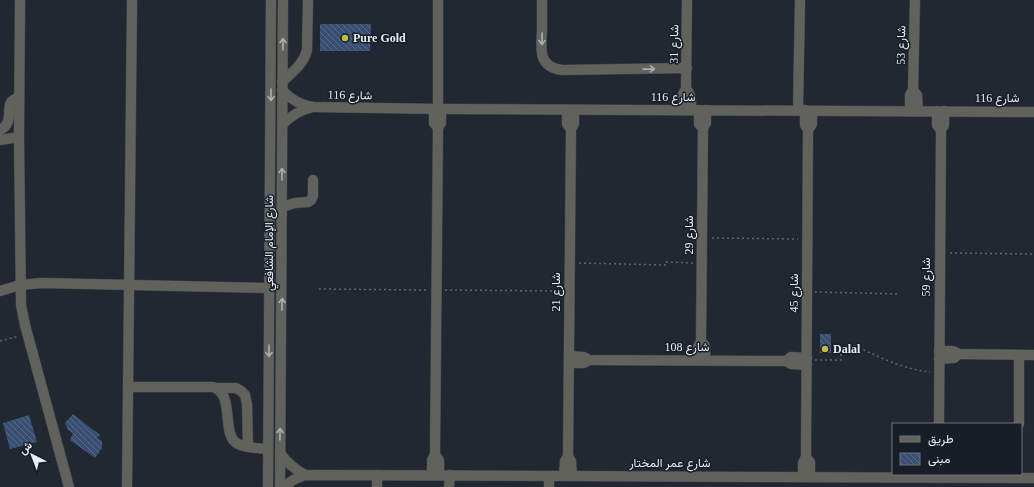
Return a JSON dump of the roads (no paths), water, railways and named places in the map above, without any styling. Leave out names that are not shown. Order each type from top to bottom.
[{"type":"street","points":[[20,0],[19,137],[20,285],[22,316],[69,487]]},
{"type":"street","points":[[127,487],[132,0]]},
{"type":"street","name":"شارع الإمام الشافعي","points":[[268,487],[272,0]]},
{"type":"street","name":"شارع الإمام الشافعي","points":[[280,487],[283,0]]},
{"type":"street","points":[[282,86],[300,65],[306,55],[308,0]]},
{"type":"street","points":[[438,0],[438,109],[434,123],[438,128],[435,455],[439,460],[440,475],[450,487]]},
{"type":"street","points":[[542,0],[541,53],[545,62],[552,68],[562,70],[687,68]]},
{"type":"street","name":"شارع 31","points":[[687,0],[687,68],[686,89],[683,94],[695,110]]},
{"type":"street","name":"شارع 45","points":[[800,0],[805,125],[808,130],[806,458],[810,462],[807,477]]},
{"type":"street","name":"شارع 53","points":[[914,111],[917,95],[914,90],[915,0]]},
{"type":"street","name":"شارع 116","points":[[282,86],[294,101],[313,107],[571,110],[1034,112]]},
{"type":"street","points":[[0,130],[8,123],[10,104],[15,99],[19,98]]},
{"type":"street","name":"شارع 116","points":[[282,125],[290,117],[300,111],[313,107]]},
{"type":"street","name":"شارع 21","points":[[568,476],[572,461],[568,456],[570,129],[567,124],[571,110]]},
{"type":"street","name":"شارع 29","points":[[695,110],[699,124],[703,128],[701,341],[698,347],[701,360]]},
{"type":"street","name":"شارع 59","points":[[938,423],[940,130],[944,125],[941,111]]},
{"type":"street","points":[[0,140],[19,137]]},
{"type":"street","points":[[282,207],[295,203],[308,202],[311,200],[313,196],[313,180]]},
{"type":"street","points":[[0,291],[20,285],[42,283],[269,288]]},
{"type":"street","points":[[939,355],[953,351],[959,354],[1034,355]]},
{"type":"street","points":[[1019,355],[1019,423]]},
{"type":"street","name":"شارع 108","points":[[569,359],[584,356],[589,360],[786,361],[791,357],[807,361]]},
{"type":"street","points":[[128,387],[236,388],[245,395],[247,404],[248,446]]},
{"type":"street","points":[[218,388],[225,398],[230,434],[236,443],[268,449]]},
{"type":"street","points":[[280,453],[294,468],[305,475]]},
{"type":"street","name":"شارع عمر المختار","points":[[284,487],[305,475],[807,477],[830,482],[1019,476],[1034,478]]},
{"type":"street","points":[[377,475],[377,487]]},
{"type":"street","points":[[549,476],[549,487]]},
{"type":"street","points":[[643,476],[643,487]]},
{"type":"place","name":"Pure Gold","points":[[345,38]]},
{"type":"place","name":"Dalal","points":[[825,349]]}]
